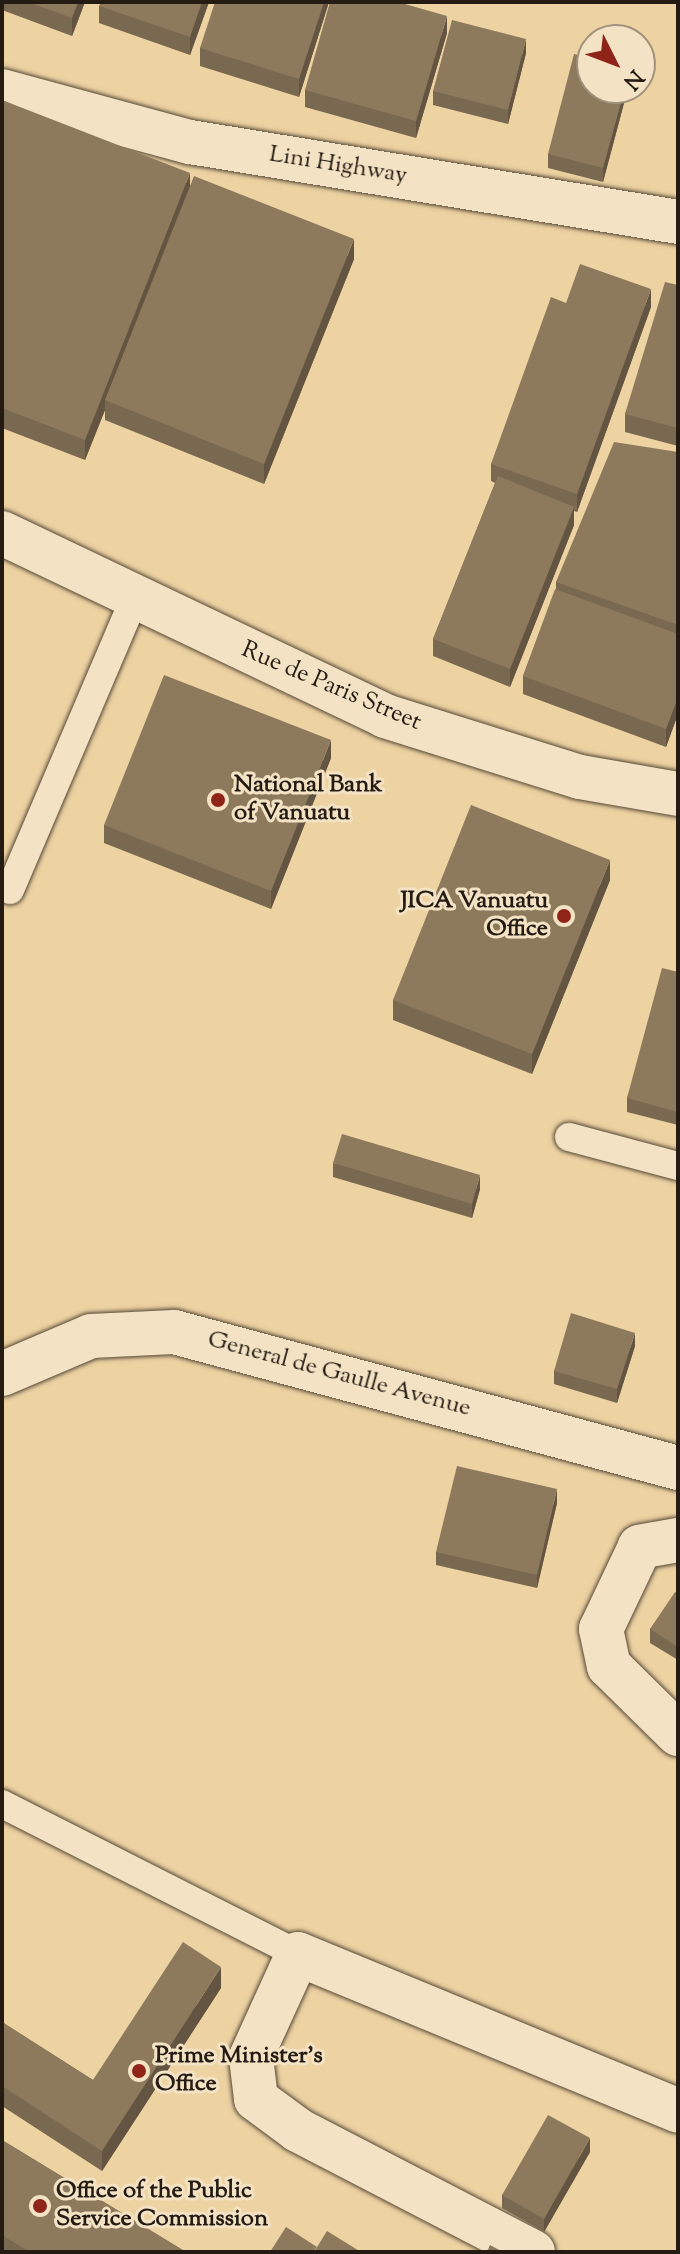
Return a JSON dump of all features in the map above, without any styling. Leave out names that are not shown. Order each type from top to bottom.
[{"type":"street","name":"Lini Highway","points":[[2,91],[190,142],[678,222]]},
{"type":"street","name":"Rue de Paris Street","points":[[2,533],[134,599],[385,716],[580,777],[678,794]]},
{"type":"street","name":"General de Gaulle Avenue","points":[[2,1374],[91,1336],[174,1332],[678,1468]]},
{"type":"street","points":[[678,1540],[640,1547],[601,1629],[609,1666],[678,1734]]},
{"type":"street","points":[[533,2252],[298,2130],[256,2099],[251,2057],[298,1954],[678,2111]]},
{"type":"lane","points":[[10,890],[134,599]]},
{"type":"lane","points":[[569,1137],[678,1166]]},
{"type":"lane","points":[[2,1804],[298,1954]]},
{"type":"building","points":[[28,2],[78,2],[72,18]]},
{"type":"building","points":[[101,2],[202,2],[190,37],[99,6]]},
{"type":"building","points":[[215,2],[324,2],[299,79],[200,48]]},
{"type":"building","points":[[330,2],[398,2],[447,16],[416,121],[305,90]]},
{"type":"building","points":[[452,20],[526,39],[508,110],[433,91]]},
{"type":"building","points":[[576,54],[576,104],[621,104],[603,168],[548,154]]},
{"type":"building","points":[[2,100],[190,173],[85,440],[2,408]]},
{"type":"building","points":[[194,176],[354,239],[264,464],[105,400]]},
{"type":"building","points":[[580,264],[651,289],[577,494],[491,464],[551,297],[566,303]]},
{"type":"building","points":[[665,282],[678,285],[678,428],[625,414]]},
{"type":"building","points":[[614,442],[678,452],[678,625],[556,582]]},
{"type":"building","points":[[498,476],[574,507],[510,669],[433,639]]},
{"type":"building","points":[[555,589],[678,634],[678,697],[666,729],[523,676]]},
{"type":"building","name":"National Bank of Vanuatu","points":[[164,675],[331,740],[271,891],[104,825]]},
{"type":"building","points":[[471,805],[610,860],[532,1054],[393,1000]]},
{"type":"building","points":[[662,968],[678,972],[678,1112],[627,1098]]},
{"type":"building","points":[[342,1134],[480,1175],[472,1204],[333,1163]]},
{"type":"building","points":[[571,1313],[635,1333],[617,1389],[554,1371]]},
{"type":"building","points":[[457,1466],[557,1489],[537,1575],[436,1552]]},
{"type":"building","points":[[675,1592],[678,1594],[678,1647],[650,1629]]},
{"type":"building","name":"Prime Minister's Office","points":[[183,1942],[221,1967],[102,2151],[2,2086],[2,2022],[93,2080]]},
{"type":"building","points":[[548,2115],[590,2138],[544,2219],[502,2195]]},
{"type":"building","name":"Office of the Public Service Commission","points":[[2,2140],[186,2252],[30,2252],[2,2235]]},
{"type":"building","points":[[286,2227],[317,2247],[313,2252],[270,2252]]},
{"type":"building","points":[[327,2231],[361,2252],[314,2252]]},
{"type":"building","points":[[490,2245],[503,2252],[487,2252]]},
{"type":"place","name":"National Bank of Vanuatu","points":[[218,800]]},
{"type":"place","name":"JICA Vanuatu Office","points":[[564,916]]},
{"type":"place","name":"Prime Minister's Office","points":[[139,2071]]},
{"type":"place","name":"Office of the Public Service Commission","points":[[40,2206]]}]
